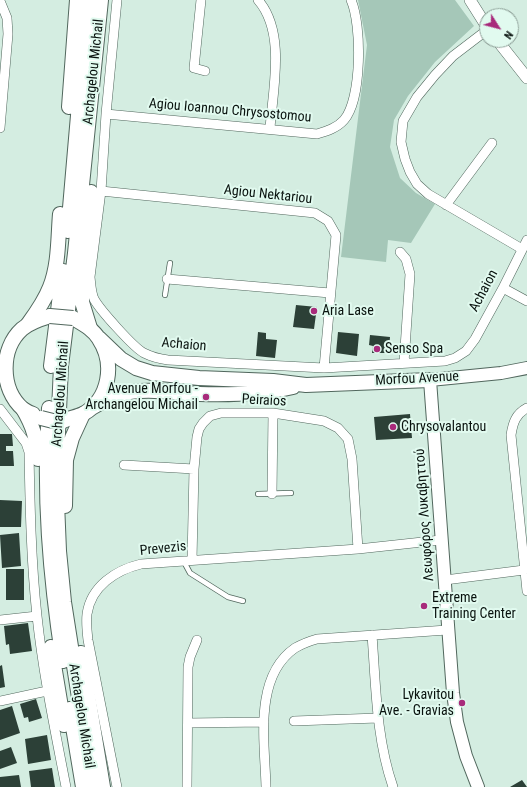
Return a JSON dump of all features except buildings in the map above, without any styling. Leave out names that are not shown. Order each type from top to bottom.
[{"type":"main road","points":[[73,787],[45,606],[39,516],[37,441],[30,422],[8,388],[4,363],[7,351],[13,339],[25,327],[40,306],[50,287],[54,272],[77,0]]},
{"type":"main road","name":"Archagelou Michail","points":[[83,787],[54,604],[46,516],[46,443],[51,365],[66,252],[88,0]]},
{"type":"main road","name":"Archagelou Michail","points":[[93,787],[64,602],[58,544],[56,478],[61,366],[75,253],[100,0]]},
{"type":"main road","points":[[104,787],[71,602],[65,516],[66,460],[72,438],[86,411],[100,397],[104,390],[107,382],[109,367],[106,352],[95,333],[82,302],[82,290],[109,0]]},
{"type":"main road","points":[[0,344],[36,320],[50,316],[74,318],[95,333]]},
{"type":"main road","name":"Morfou Avenue","points":[[95,333],[121,359],[136,368],[152,373],[199,378],[273,381],[306,385]]},
{"type":"main road","name":"Morfou Avenue","points":[[86,411],[109,398],[130,392],[152,390],[199,394],[271,392],[306,385],[430,380],[501,373],[527,368]]},
{"type":"main road","name":"Λεωφόρος Λυκαβηττού","points":[[430,380],[453,693],[457,722],[466,756],[478,787]]},
{"type":"main road","points":[[0,386],[18,404],[41,418],[53,421],[63,421],[86,411]]},
{"type":"street","name":"Achaion","points":[[117,0],[106,114],[102,191],[90,277],[94,299],[106,315],[133,344],[144,353],[156,358],[168,360],[324,368],[444,361],[455,358],[466,351],[474,339],[503,288],[527,240]]},
{"type":"street","points":[[201,0],[194,68],[205,71]]},
{"type":"street","points":[[258,0],[266,11],[275,38],[276,54],[270,128]]},
{"type":"street","name":"Agiou Ioannou Chrysostomou","points":[[106,114],[270,128],[317,134],[328,131],[345,119],[350,109],[358,78],[359,48],[357,25],[351,0]]},
{"type":"street","points":[[470,0],[479,14]]},
{"type":"street","points":[[0,1],[7,18],[8,34],[2,86],[0,128]]},
{"type":"street","points":[[479,36],[453,56],[417,97],[403,121],[401,142],[410,172],[417,184],[428,194],[522,250]]},
{"type":"street","points":[[503,48],[527,78]]},
{"type":"street","points":[[446,205],[492,143]]},
{"type":"street","name":"Agiou Nektariou","points":[[102,191],[315,214],[328,221],[336,235],[324,368]]},
{"type":"street","points":[[400,252],[406,259],[410,274],[404,363]]},
{"type":"street","points":[[168,280],[330,293]]},
{"type":"street","points":[[503,288],[527,301]]},
{"type":"street","points":[[527,408],[520,412],[515,419],[511,435],[524,524],[524,570],[527,591]]},
{"type":"street","points":[[0,409],[26,443],[29,452],[32,559],[37,616],[47,691],[66,787]]},
{"type":"street","name":"Peiraios","points":[[188,560],[194,468],[199,429],[210,416],[221,413],[273,414],[324,421],[338,428],[348,439],[352,459],[358,549]]},
{"type":"street","points":[[272,494],[273,414]]},
{"type":"street","points":[[124,465],[194,468]]},
{"type":"street","name":"Prevezis","points":[[116,787],[88,640],[87,623],[89,605],[100,586],[108,578],[123,570],[141,564],[358,549],[441,540]]},
{"type":"street","points":[[445,580],[524,570]]},
{"type":"street","points":[[0,620],[37,616]]},
{"type":"street","points":[[266,787],[264,722],[266,695],[270,680],[276,668],[285,656],[305,643],[317,639],[448,630]]},
{"type":"street","points":[[372,635],[378,718],[390,787]]},
{"type":"street","points":[[187,787],[188,667],[190,657],[197,640]]},
{"type":"street","points":[[0,701],[47,691]]},
{"type":"street","points":[[294,721],[378,718]]},
{"type":"street","points":[[188,723],[264,722]]},
{"type":"lane","points":[[165,295],[170,263]]},
{"type":"lane","points":[[258,494],[291,493]]},
{"type":"lane","points":[[188,560],[190,573],[228,597],[243,601]]},
{"type":"green space","points":[[358,0],[455,0],[474,26],[435,62],[408,96],[394,120],[390,147],[400,178],[416,193],[435,204],[411,243],[388,240],[386,262],[341,257],[367,45]]},
{"type":"place","name":"Aria Lase","points":[[314,311]]},
{"type":"place","name":"Senso Spa","points":[[377,349]]},
{"type":"place","name":"Avenue Morfou - Archangelou Michail","points":[[206,397]]},
{"type":"place","name":"Chrysovalantou","points":[[393,427]]},
{"type":"place","name":"Extreme Training Center","points":[[424,606]]},
{"type":"place","name":"Lykavitou Ave. - Gravias","points":[[462,703]]}]
